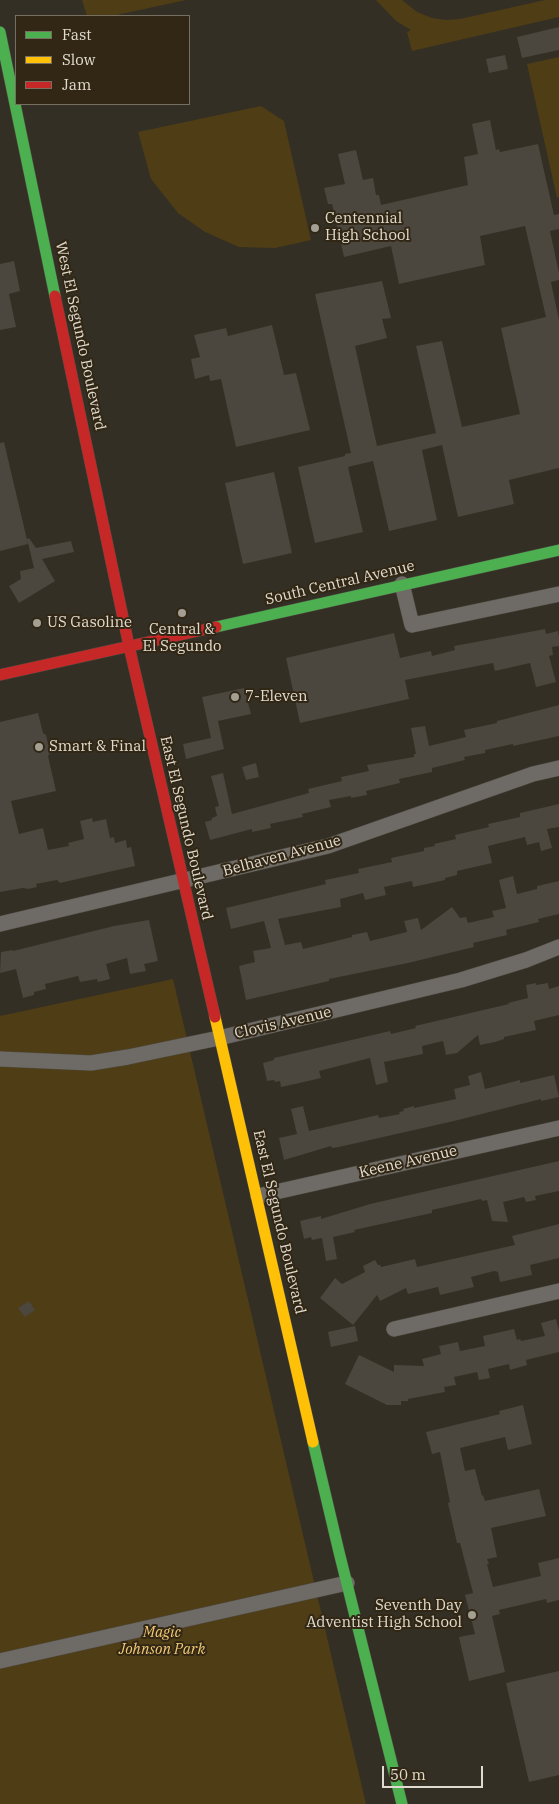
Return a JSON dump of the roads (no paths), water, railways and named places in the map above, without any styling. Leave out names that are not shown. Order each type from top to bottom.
[{"type":"main road","name":"West El Segundo Boulevard","points":[[0,32],[15,103]]},
{"type":"main road","name":"West El Segundo Boulevard","points":[[15,105],[129,646]]},
{"type":"main road","name":"South Central Avenue","points":[[0,675],[559,550]]},
{"type":"main road","name":"East El Segundo Boulevard","points":[[129,646],[347,1583],[402,1804]]},
{"type":"street","points":[[402,584],[412,625],[559,594]]},
{"type":"street","name":"Belhaven Avenue","points":[[0,924],[328,846],[533,774],[559,768]]},
{"type":"street","name":"Clovis Avenue","points":[[0,1059],[91,1063],[128,1057],[219,1038],[492,972],[559,948]]},
{"type":"street","name":"Keene Avenue","points":[[258,1196],[559,1128]]},
{"type":"street","points":[[394,1329],[559,1291]]},
{"type":"street","points":[[0,1660],[347,1583]]},
{"type":"place","name":"Centennial High School","points":[[315,228]]},
{"type":"place","name":"Central & El Segundo","points":[[182,613]]},
{"type":"place","name":"US Gasoline","points":[[37,623]]},
{"type":"place","name":"7-Eleven","points":[[235,697]]},
{"type":"place","name":"Smart & Final","points":[[39,747]]},
{"type":"place","name":"Seventh Day Adventist High School","points":[[472,1615]]},
{"type":"park label","name":"Magic Johnson Park","points":[[162,1642]]}]
